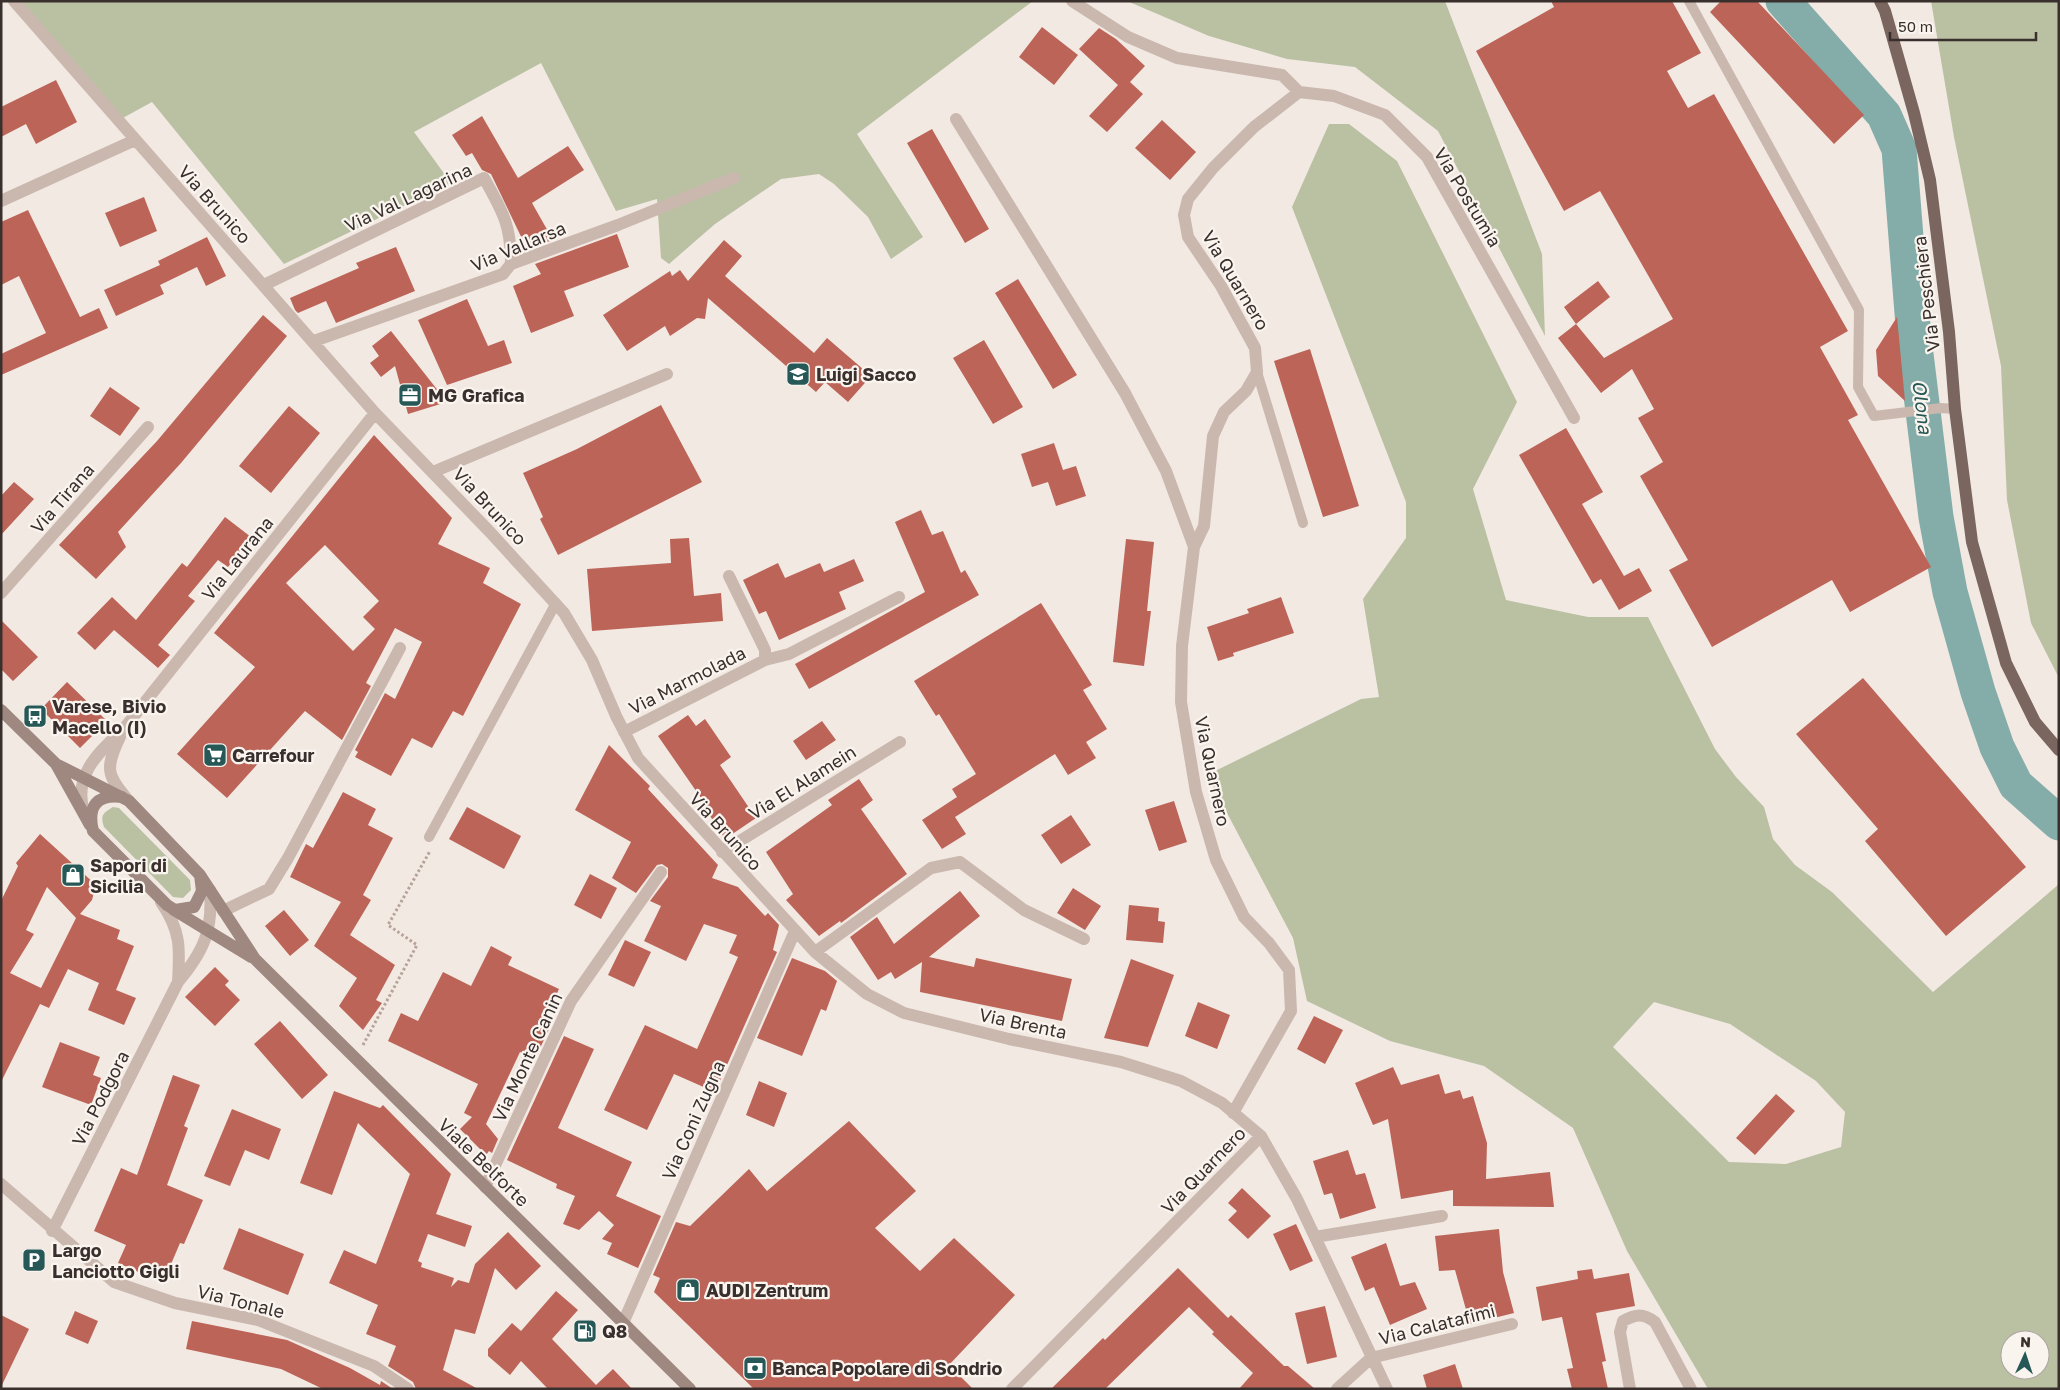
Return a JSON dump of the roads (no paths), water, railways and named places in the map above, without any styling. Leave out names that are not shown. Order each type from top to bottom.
[{"type":"main road","name":"Via Peschiera","points":[[1880,1],[1885,11],[1914,113],[1930,180],[1949,332],[1954,409],[1972,542],[2006,663],[2035,722],[2059,750]]},
{"type":"main road","points":[[1,710],[56,764],[93,831]]},
{"type":"main road","points":[[56,764],[126,799]]},
{"type":"main road","points":[[93,831],[90,818],[95,804],[102,798],[126,799]]},
{"type":"main road","name":"Viale Belforte","points":[[126,799],[200,875],[255,959],[690,1389]]},
{"type":"main road","name":"Viale Belforte","points":[[93,831],[163,902],[255,959]]},
{"type":"main road","points":[[163,902],[175,910],[194,907],[202,891],[200,875]]},
{"type":"street","name":"Via Brunico","points":[[14,1],[376,413],[556,603],[592,660],[624,732],[638,758],[815,952]]},
{"type":"street","points":[[1072,1],[1128,37],[1177,58],[1282,75],[1299,92]]},
{"type":"street","name":"Via Quarnero","points":[[1012,1389],[1261,1136],[1233,1113],[1291,1011],[1289,970],[1269,943],[1244,918],[1216,860],[1196,792],[1181,702],[1182,646],[1194,547],[1204,526],[1214,436],[1224,412],[1246,391],[1257,372],[1256,348],[1221,286],[1188,236],[1184,215],[1188,198],[1213,168],[1254,127],[1299,92]]},
{"type":"street","name":"Via Postumia","points":[[1299,92],[1334,96],[1385,115],[1427,157],[1574,418]]},
{"type":"street","name":"Via Quarnero","points":[[956,119],[1126,393],[1166,471],[1194,547]]},
{"type":"street","points":[[1,201],[135,140]]},
{"type":"street","name":"Via Val Lagarina","points":[[264,285],[484,178],[502,210],[511,237],[511,264]]},
{"type":"street","name":"Via Vallarsa","points":[[314,341],[503,274],[511,264],[618,225],[734,178]]},
{"type":"street","name":"Via Brunico","points":[[433,472],[667,374]]},
{"type":"street","name":"Via Laurana","points":[[86,818],[81,802],[89,764],[126,726],[376,413]]},
{"type":"street","name":"Via Tirana","points":[[1,593],[148,427]]},
{"type":"street","name":"Via Marmolada","points":[[729,576],[765,650],[765,660]]},
{"type":"street","name":"Via Marmolada","points":[[624,732],[765,660],[789,654],[899,597]]},
{"type":"street","points":[[223,911],[269,890],[400,648]]},
{"type":"street","name":"Via Laurana","points":[[126,726],[111,756],[110,768],[112,782],[126,799]]},
{"type":"street","name":"Via El Alamein","points":[[722,852],[900,742]]},
{"type":"street","points":[[815,952],[931,868],[960,862],[1024,910],[1084,939]]},
{"type":"street","name":"Via Monte Canin","points":[[485,1187],[570,1001],[661,872]]},
{"type":"street","name":"Via Podgora","points":[[52,1231],[178,982],[203,947],[211,910],[210,890]]},
{"type":"street","name":"Via Podgora","points":[[163,902],[173,919],[178,934],[178,982]]},
{"type":"street","name":"Via Coni Zugna","points":[[624,1323],[795,931]]},
{"type":"street","name":"Via Brenta","points":[[815,952],[867,994],[904,1014],[1009,1039],[1121,1062],[1181,1080],[1222,1103],[1233,1113]]},
{"type":"street","name":"Via Calatafimi","points":[[1261,1136],[1315,1237],[1387,1389]]},
{"type":"street","name":"Via Tonale","points":[[1,1184],[52,1231],[114,1282],[175,1302],[258,1320],[374,1366],[408,1389]]},
{"type":"street","points":[[1315,1237],[1442,1216]]},
{"type":"street","points":[[1630,1389],[1620,1332],[1623,1321],[1634,1315],[1645,1314],[1655,1322],[1691,1389]]},
{"type":"street","name":"Via Calatafimi","points":[[1371,1358],[1512,1324]]},
{"type":"street","points":[[1337,1389],[1371,1358]]},
{"type":"lane","points":[[1689,1],[1859,310],[1858,387],[1874,416],[1941,408],[1954,409]]},
{"type":"lane","points":[[1257,372],[1303,523]]},
{"type":"lane","points":[[428,837],[556,603]]},
{"type":"waterway","name":"Olona","points":[[1783,1],[1884,115],[1899,149],[1914,338],[1936,517],[1950,592],[1978,692],[1997,747],[2016,785],[2059,823]]},
{"type":"place","name":"Luigi Sacco","points":[[798,374]]},
{"type":"place","name":"MG Grafica","points":[[410,395]]},
{"type":"place","name":"Varese, Bivio Macello (I)","points":[[35,716]]},
{"type":"place","name":"Carrefour","points":[[215,755]]},
{"type":"place","name":"Sapori di Sicilia","points":[[73,875]]},
{"type":"place","name":"Largo Lanciotto Gigli","points":[[34,1260]]},
{"type":"place","name":"AUDI Zentrum","points":[[688,1290]]},
{"type":"place","name":"Q8","points":[[585,1331]]},
{"type":"place","name":"Banca Popolare di Sondrio","points":[[755,1368]]}]
